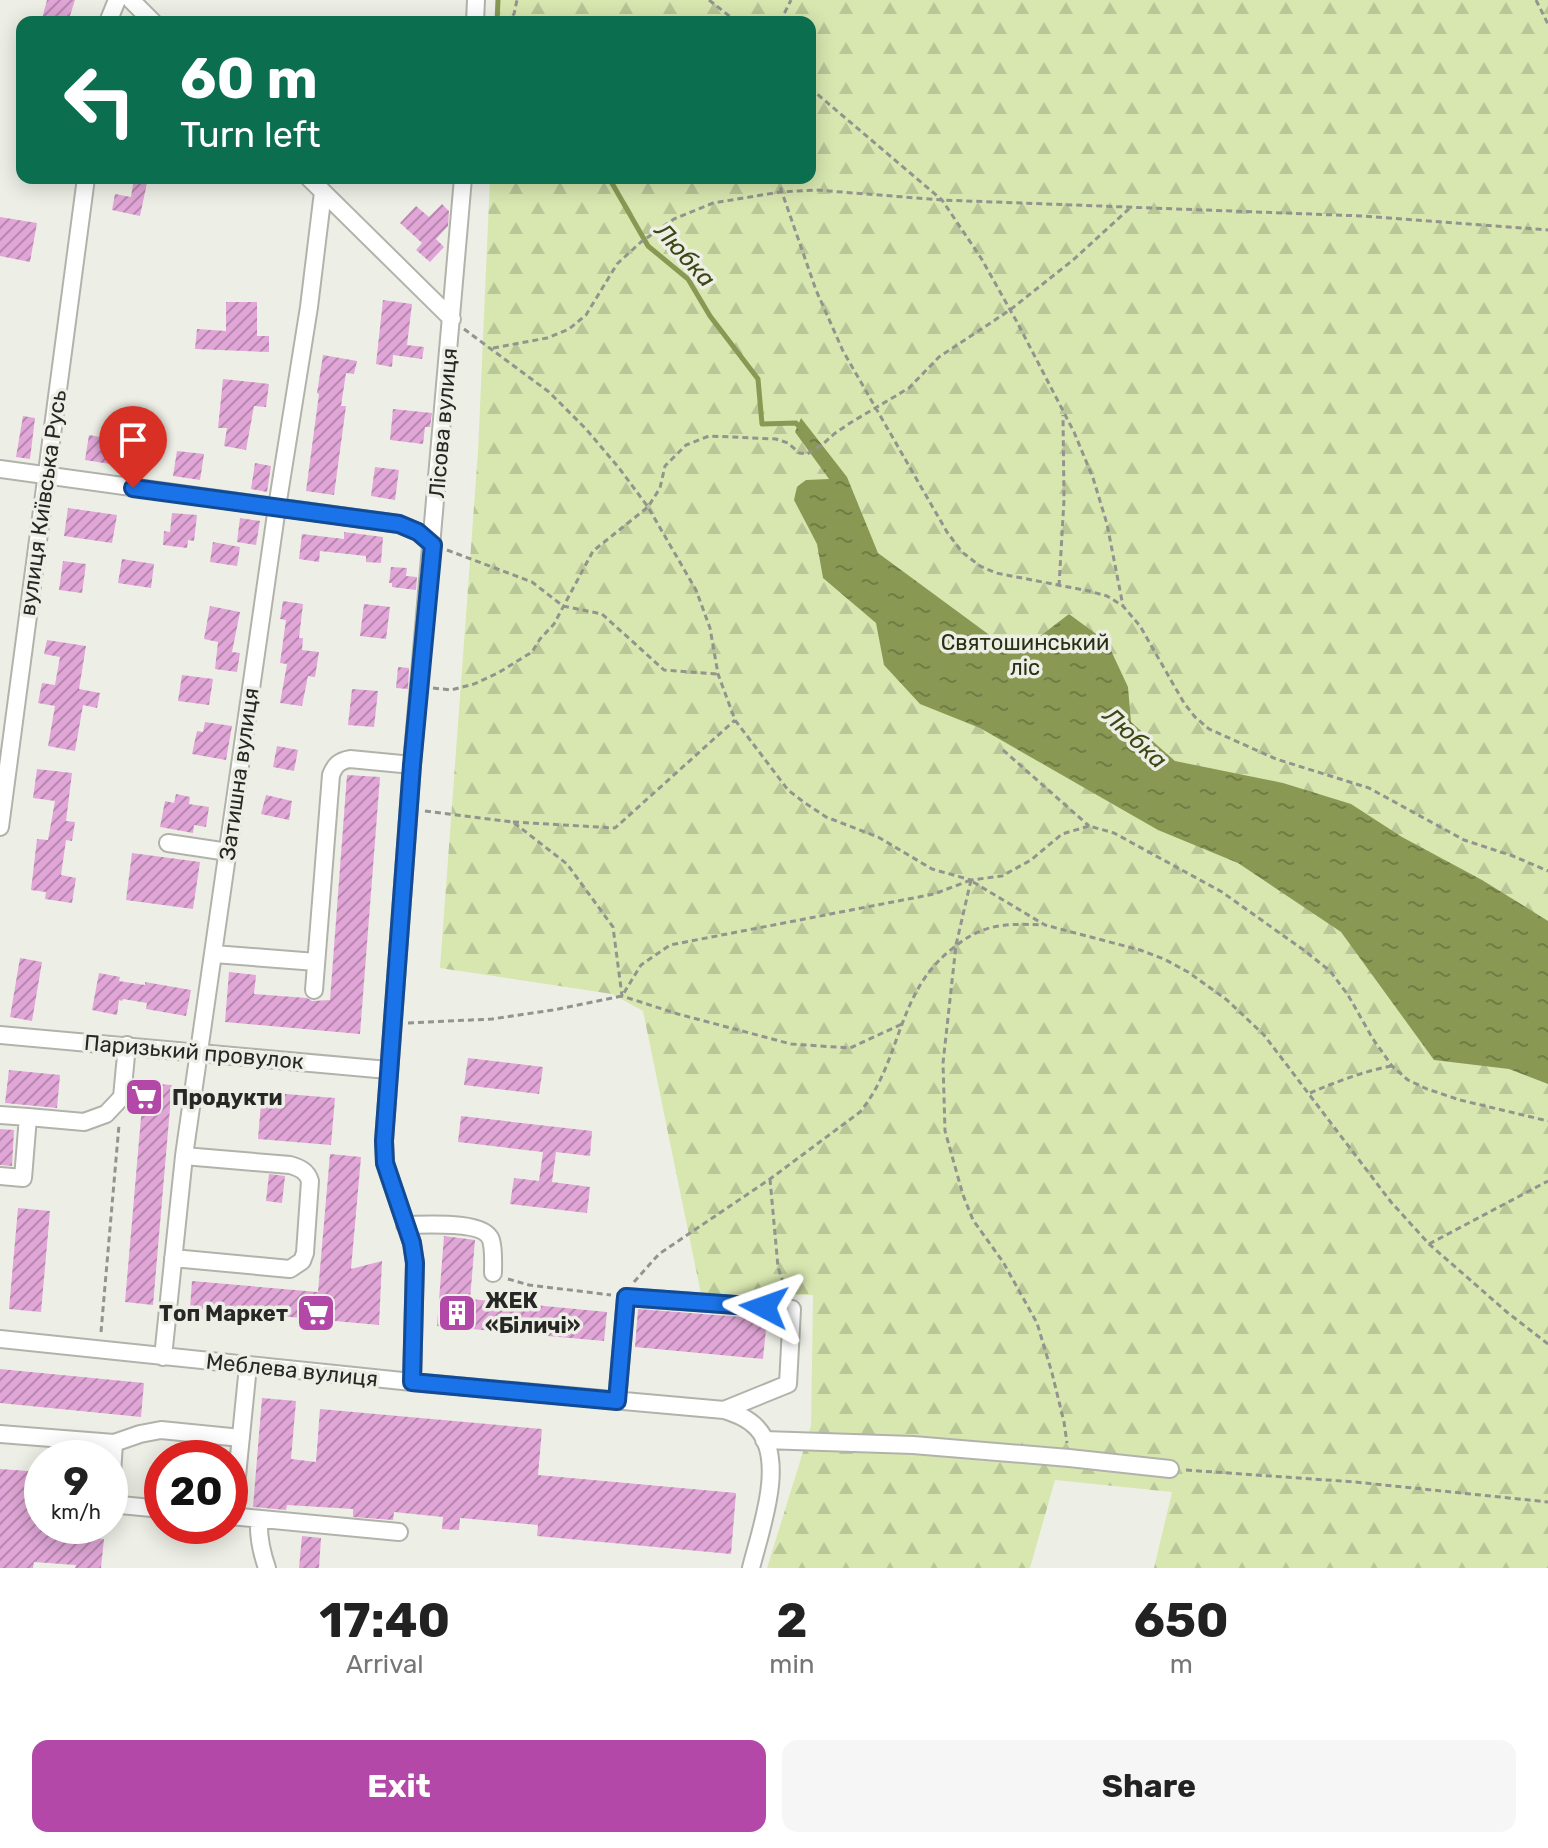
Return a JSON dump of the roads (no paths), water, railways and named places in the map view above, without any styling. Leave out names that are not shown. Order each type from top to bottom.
[{"type":"street","points":[[131,0],[147,16]]},
{"type":"street","name":"вулиця Київська Русь","points":[[0,827],[85,184]]},
{"type":"street","points":[[315,184],[452,319]]},
{"type":"street","name":"Лісова вулиця","points":[[412,1382],[415,1263],[412,1243],[385,1163],[384,1141],[412,765],[463,184]]},
{"type":"street","name":"Затишна вулиця","points":[[163,1357],[184,1156],[277,507],[309,307],[323,192]]},
{"type":"street","points":[[0,469],[399,524],[418,532],[433,545]]},
{"type":"street","points":[[314,990],[331,775],[342,760],[350,759],[412,765]]},
{"type":"street","points":[[168,843],[228,852]]},
{"type":"street","points":[[214,954],[316,962]]},
{"type":"street","name":"Паризький провулок","points":[[0,1035],[388,1070]]},
{"type":"street","points":[[0,1115],[84,1122],[106,1114],[122,1097],[127,1045]]},
{"type":"street","points":[[0,1176],[23,1178],[28,1117]]},
{"type":"street","points":[[173,1258],[290,1269],[302,1261],[305,1253],[309,1174],[290,1165],[184,1156]]},
{"type":"street","points":[[405,1225],[464,1226],[485,1231],[491,1238],[493,1273]]},
{"type":"street","points":[[617,1401],[626,1297],[792,1309],[788,1384],[724,1410]]},
{"type":"street","name":"Меблева вулиця","points":[[0,1339],[248,1366],[724,1410],[751,1422],[764,1440]]},
{"type":"street","points":[[123,1440],[161,1430],[241,1438],[248,1366]]},
{"type":"street","points":[[0,1434],[76,1440]]},
{"type":"street","points":[[751,1568],[769,1491],[770,1459],[764,1440],[913,1445],[1170,1469]]},
{"type":"street","points":[[248,1518],[399,1532]]},
{"type":"street","points":[[259,1519],[258,1533],[267,1568]]},
{"type":"water","points":[[801,418],[847,477],[878,553],[1003,645],[1039,637],[1069,614],[1107,642],[1128,687],[1131,722],[1175,761],[1283,783],[1351,804],[1548,921],[1548,1084],[1509,1069],[1434,1060],[1341,932],[1238,863],[1158,830],[980,728],[920,704],[884,665],[876,623],[823,578],[817,544],[794,500],[797,487],[806,480],[829,479],[795,432]]},
{"type":"waterway","name":"Любка","points":[[497,16],[498,0]]},
{"type":"waterway","name":"Любка","points":[[612,184],[648,246],[688,279],[710,316],[758,379],[762,424],[796,423],[800,428]]},
{"type":"place","name":"Продукти","points":[[144,1097]]},
{"type":"place","name":"Топ Маркет","points":[[316,1313]]},
{"type":"place","name":"ЖЕК «Біличі»","points":[[457,1313]]},
{"type":"park label","name":"Святошинський ліс","points":[[1025,654]]}]
